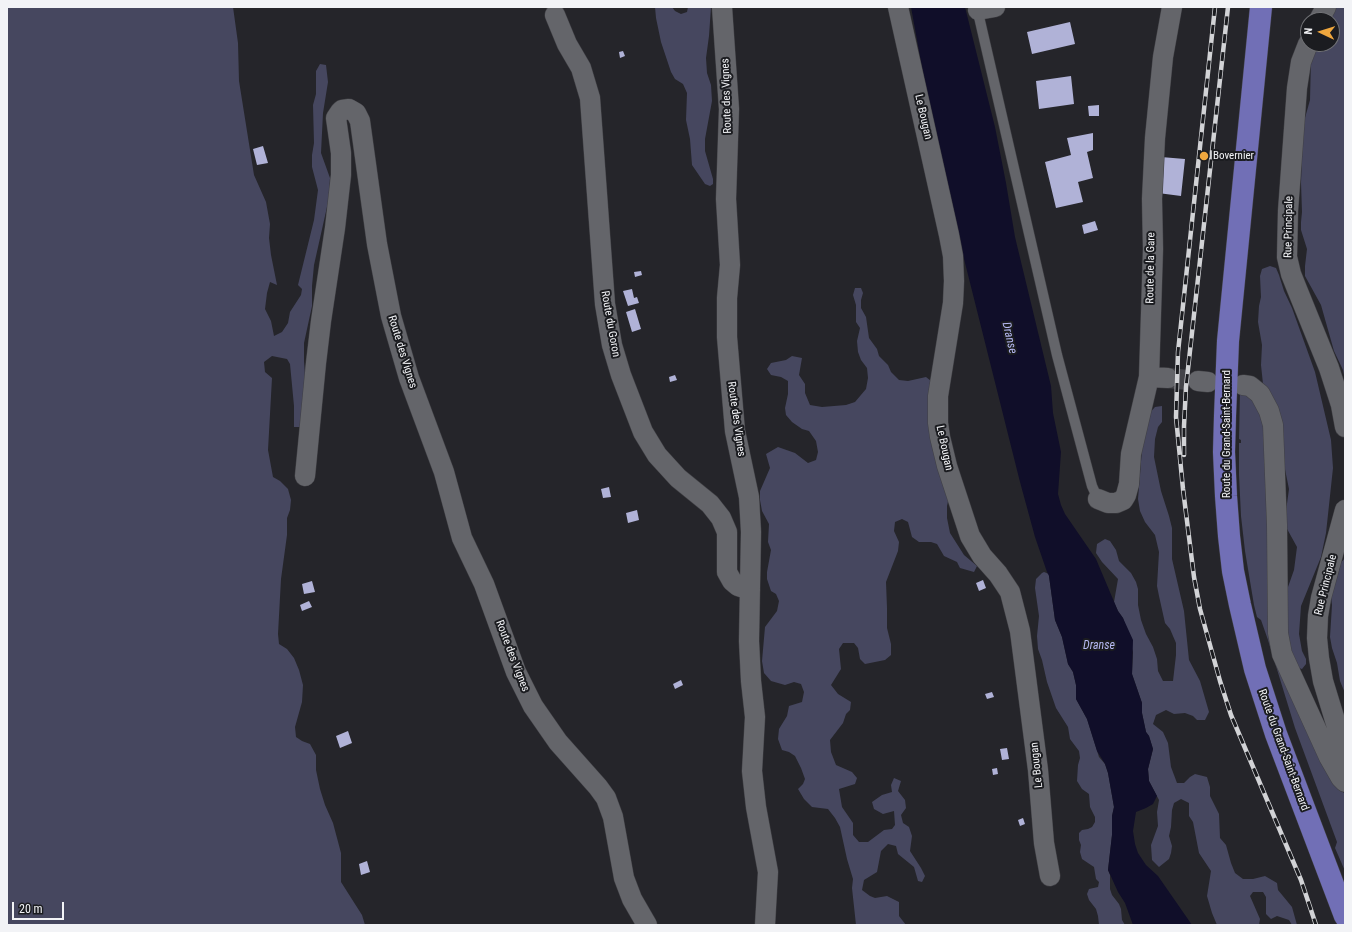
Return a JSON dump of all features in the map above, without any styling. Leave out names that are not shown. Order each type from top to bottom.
[{"type":"main road","name":"Route du Grand-Saint-Bernard","points":[[1261,7],[1228,341],[1224,452],[1229,536],[1233,571],[1255,669],[1276,734],[1345,916]]},
{"type":"street","name":"Route des Vignes","points":[[722,7],[728,109],[726,199],[730,265],[727,298],[727,336],[736,430],[749,497],[751,532],[749,641],[755,717],[753,777],[756,807],[768,872],[765,925]]},
{"type":"street","name":"Le Bougan","points":[[898,7],[953,256],[954,281],[952,303],[938,396],[938,423],[940,437],[947,466],[970,536],[982,556],[998,574],[1010,592],[1020,631],[1038,770],[1044,843],[1050,876]]},
{"type":"street","name":"Route de la Gare","points":[[1098,499],[1108,503],[1116,503],[1123,500],[1126,495],[1129,484],[1131,454],[1149,377],[1153,249],[1152,199],[1155,146],[1163,57],[1172,7]]},
{"type":"street","name":"Route du Goron","points":[[555,15],[567,44],[581,68],[587,83],[590,98],[605,304],[612,345],[621,375],[643,432],[657,455],[678,478],[710,504],[721,518],[727,532],[727,572],[732,581],[738,586],[750,590]]},
{"type":"street","name":"Rue Principale","points":[[1305,52],[1301,62],[1297,88],[1288,211],[1287,257],[1291,274],[1329,368],[1341,405],[1345,427]]},
{"type":"street","name":"Route des Vignes","points":[[305,476],[320,321],[335,228],[341,175],[341,153],[336,118],[342,110],[349,109],[356,113],[361,126],[378,251],[391,316],[410,378],[444,472],[462,538],[484,584],[516,672],[533,706],[554,737],[606,798],[613,817],[624,878],[632,899],[647,925]]},
{"type":"street","points":[[1149,377],[1168,378]]},
{"type":"street","points":[[1243,385],[1250,386],[1260,394],[1270,411],[1273,425],[1278,633],[1282,654],[1329,757],[1341,778],[1345,782]]},
{"type":"street","name":"Rue Principale","points":[[1345,510],[1321,598],[1317,638],[1323,681],[1345,753]]},
{"type":"lane","points":[[983,8],[1057,355],[1092,486],[1098,499]]},
{"type":"shaded area","points":[[7,7],[233,7],[238,43],[239,81],[254,175],[266,202],[270,224],[269,238],[277,285],[270,282],[265,309],[271,321],[274,336],[282,332],[288,323],[290,312],[301,295],[302,289],[298,285],[314,220],[318,190],[312,167],[314,143],[313,105],[316,94],[316,71],[320,64],[326,65],[328,82],[323,113],[321,153],[330,178],[329,198],[314,265],[312,306],[304,343],[305,375],[303,427],[294,427],[294,406],[290,364],[287,359],[272,356],[264,362],[265,372],[272,378],[268,450],[273,477],[280,481],[288,489],[291,500],[287,518],[287,535],[281,579],[278,634],[279,644],[287,649],[294,658],[299,670],[303,685],[302,702],[295,727],[296,737],[310,744],[316,755],[316,770],[320,789],[333,823],[341,853],[341,882],[362,915],[365,925],[7,925]]},
{"type":"shaded area","points":[[655,7],[672,7],[675,11],[681,14],[687,12],[688,7],[711,7],[706,58],[707,73],[711,85],[712,101],[705,139],[705,151],[713,179],[713,184],[710,186],[705,184],[692,165],[690,139],[686,120],[687,93],[683,84],[675,79],[671,72],[661,42]]},
{"type":"shaded area","points":[[1332,7],[1345,7],[1345,380],[1343,370],[1334,351],[1321,305],[1305,276],[1307,249],[1301,230],[1303,125],[1310,100],[1311,58],[1313,52],[1340,52],[1340,12],[1330,12]]},
{"type":"shaded area","points":[[1270,266],[1276,268],[1279,275],[1315,372],[1331,440],[1333,468],[1326,533],[1321,557],[1301,606],[1299,634],[1302,651],[1306,659],[1306,664],[1302,669],[1296,667],[1289,660],[1285,601],[1294,570],[1297,547],[1286,527],[1286,511],[1289,489],[1279,440],[1263,384],[1261,365],[1262,345],[1258,322],[1261,297],[1260,276],[1262,269]]},
{"type":"shaded area","points":[[855,288],[861,288],[863,293],[861,308],[866,317],[869,338],[877,349],[879,356],[888,365],[891,372],[899,380],[908,381],[926,377],[931,381],[950,492],[947,506],[947,518],[950,533],[964,555],[977,566],[974,572],[960,568],[957,562],[944,556],[937,544],[931,542],[919,542],[912,537],[908,522],[902,519],[895,522],[894,531],[899,542],[898,551],[886,582],[887,628],[891,644],[891,655],[885,660],[865,664],[860,659],[858,648],[854,643],[843,643],[839,649],[841,669],[831,685],[838,694],[851,702],[850,710],[846,714],[843,723],[830,740],[831,752],[836,765],[852,772],[857,778],[855,784],[839,789],[842,807],[853,823],[853,835],[859,842],[868,842],[884,830],[892,829],[895,825],[894,811],[883,814],[874,809],[872,802],[882,795],[892,792],[891,785],[894,778],[901,781],[898,791],[905,800],[906,808],[901,815],[903,823],[909,827],[912,836],[910,851],[925,876],[922,882],[918,881],[914,867],[898,854],[896,846],[888,844],[881,851],[877,872],[864,880],[862,890],[875,898],[887,896],[899,902],[899,916],[906,925],[856,925],[852,888],[853,879],[840,827],[828,809],[812,807],[804,799],[798,789],[803,784],[805,779],[801,768],[795,756],[782,750],[778,739],[779,729],[787,716],[789,706],[802,702],[804,692],[801,684],[794,682],[785,685],[771,681],[764,673],[762,661],[765,627],[777,611],[779,601],[776,594],[771,591],[767,579],[771,550],[768,542],[769,524],[762,511],[760,500],[760,491],[770,468],[766,454],[778,447],[795,453],[808,463],[816,460],[818,452],[816,441],[809,431],[802,429],[792,422],[786,415],[785,408],[788,394],[788,381],[781,377],[771,375],[767,369],[771,363],[786,360],[792,356],[802,358],[799,375],[805,384],[805,393],[810,405],[822,407],[846,405],[855,402],[866,389],[868,378],[867,368],[861,360],[858,352],[857,341],[860,328],[856,322],[856,305],[853,295]]},
{"type":"shaded area","points":[[1240,390],[1247,392],[1266,415],[1273,619],[1342,791],[1345,794],[1345,871],[1335,848],[1337,842],[1295,728],[1268,640],[1261,620],[1257,617],[1254,605],[1241,516],[1239,475],[1239,443],[1241,443],[1241,440],[1239,439]]},
{"type":"shaded area","points":[[1162,406],[1162,422],[1158,427],[1155,439],[1154,457],[1161,491],[1172,528],[1172,559],[1184,611],[1189,660],[1200,681],[1209,712],[1205,720],[1197,720],[1193,716],[1185,713],[1174,714],[1166,710],[1156,715],[1153,724],[1163,732],[1168,743],[1171,767],[1177,783],[1184,783],[1195,774],[1207,777],[1210,787],[1210,796],[1219,814],[1220,838],[1226,845],[1235,873],[1243,879],[1253,879],[1265,876],[1277,883],[1278,890],[1292,907],[1297,925],[1292,925],[1289,920],[1277,916],[1271,919],[1266,914],[1266,897],[1263,892],[1253,892],[1250,896],[1260,919],[1259,925],[1217,925],[1207,896],[1211,871],[1199,853],[1193,822],[1189,816],[1189,803],[1181,799],[1174,803],[1172,810],[1169,836],[1172,846],[1169,859],[1159,867],[1152,860],[1151,845],[1158,826],[1157,812],[1159,800],[1149,781],[1148,769],[1153,749],[1149,736],[1146,732],[1142,713],[1142,703],[1132,674],[1133,652],[1123,618],[1114,602],[1118,579],[1102,562],[1096,553],[1097,544],[1105,539],[1110,541],[1116,550],[1119,561],[1131,573],[1138,589],[1138,605],[1141,620],[1157,659],[1158,671],[1163,681],[1173,681],[1176,643],[1170,629],[1165,623],[1157,586],[1159,552],[1155,535],[1145,522],[1140,511],[1138,499],[1142,449],[1147,416],[1155,407]]},
{"type":"shaded area","points":[[1345,558],[1345,693],[1340,681],[1330,637],[1332,605],[1330,588],[1337,567]]},
{"type":"shaded area","points":[[1044,572],[1049,574],[1055,620],[1062,637],[1068,664],[1073,672],[1076,685],[1076,699],[1087,719],[1099,757],[1105,764],[1108,773],[1114,807],[1108,870],[1110,875],[1110,889],[1112,895],[1119,904],[1122,920],[1125,925],[1099,925],[1096,909],[1089,900],[1087,894],[1089,889],[1098,887],[1099,882],[1096,879],[1094,867],[1082,859],[1079,833],[1082,830],[1092,827],[1095,822],[1095,817],[1090,807],[1089,794],[1082,789],[1077,781],[1080,758],[1079,751],[1070,739],[1068,727],[1056,708],[1038,649],[1037,636],[1039,616],[1035,588],[1036,579]]},
{"type":"water","name":"Dranse","points":[[911,7],[965,7],[995,127],[1015,237],[1051,386],[1053,413],[1061,452],[1058,494],[1065,514],[1096,559],[1118,611],[1123,618],[1133,640],[1132,674],[1142,703],[1142,713],[1146,732],[1149,736],[1153,749],[1148,769],[1149,781],[1157,796],[1153,804],[1136,812],[1133,831],[1135,844],[1138,853],[1146,865],[1158,876],[1192,925],[1133,925],[1125,903],[1108,870],[1114,807],[1108,773],[1105,764],[1097,751],[1087,719],[1076,699],[1076,685],[1073,672],[1068,664],[1062,637],[1055,620],[1049,576],[1035,537],[1020,482],[951,207],[927,95]]},
{"type":"building","points":[[1070,22],[1075,44],[1032,54],[1027,32]]},
{"type":"building","points":[[623,51],[625,56],[620,58],[619,52]]},
{"type":"building","points":[[1071,76],[1074,104],[1039,109],[1036,81]]},
{"type":"building","points":[[1099,105],[1099,116],[1089,116],[1088,106]]},
{"type":"building","points":[[1093,133],[1093,150],[1087,152],[1093,178],[1078,182],[1083,202],[1056,208],[1045,162],[1071,155],[1067,138]]},
{"type":"building","points":[[263,146],[268,163],[257,165],[253,149]]},
{"type":"building","points":[[1161,157],[1185,159],[1181,196],[1158,193]]},
{"type":"building","points":[[1095,221],[1098,230],[1084,234],[1082,225]]},
{"type":"building","points":[[641,271],[642,275],[635,277],[634,272]]},
{"type":"building","points":[[632,289],[634,298],[637,297],[639,303],[628,306],[623,291]]},
{"type":"building","points":[[635,309],[641,329],[632,332],[626,312]]},
{"type":"building","points":[[675,375],[677,380],[670,382],[669,377]]},
{"type":"building","points":[[609,487],[611,497],[603,498],[601,489]]},
{"type":"building","points":[[637,510],[639,520],[628,523],[626,513]]},
{"type":"building","points":[[983,580],[986,588],[979,591],[976,583]]},
{"type":"building","points":[[312,581],[315,592],[304,594],[302,584]]},
{"type":"building","points":[[309,601],[312,607],[302,611],[300,605]]},
{"type":"building","points":[[681,680],[683,685],[675,689],[673,684]]},
{"type":"building","points":[[992,692],[994,697],[987,699],[985,694]]},
{"type":"building","points":[[348,731],[352,743],[340,748],[336,736]]},
{"type":"building","points":[[1007,748],[1009,759],[1002,760],[1000,749]]},
{"type":"building","points":[[997,768],[998,774],[993,775],[992,769]]},
{"type":"building","points":[[1023,818],[1025,824],[1020,826],[1018,820]]},
{"type":"building","points":[[367,861],[370,872],[361,875],[359,864]]},
{"type":"tunnel","points":[[1168,378],[1198,381]]},
{"type":"railway","points":[[1215,7],[1178,352],[1176,417],[1183,489],[1194,577],[1200,609],[1220,681],[1231,715],[1301,880],[1316,925]]},
{"type":"railway","points":[[1184,455],[1186,387],[1228,7]]},
{"type":"place","name":"Bovernier","points":[[1204,156]]}]
